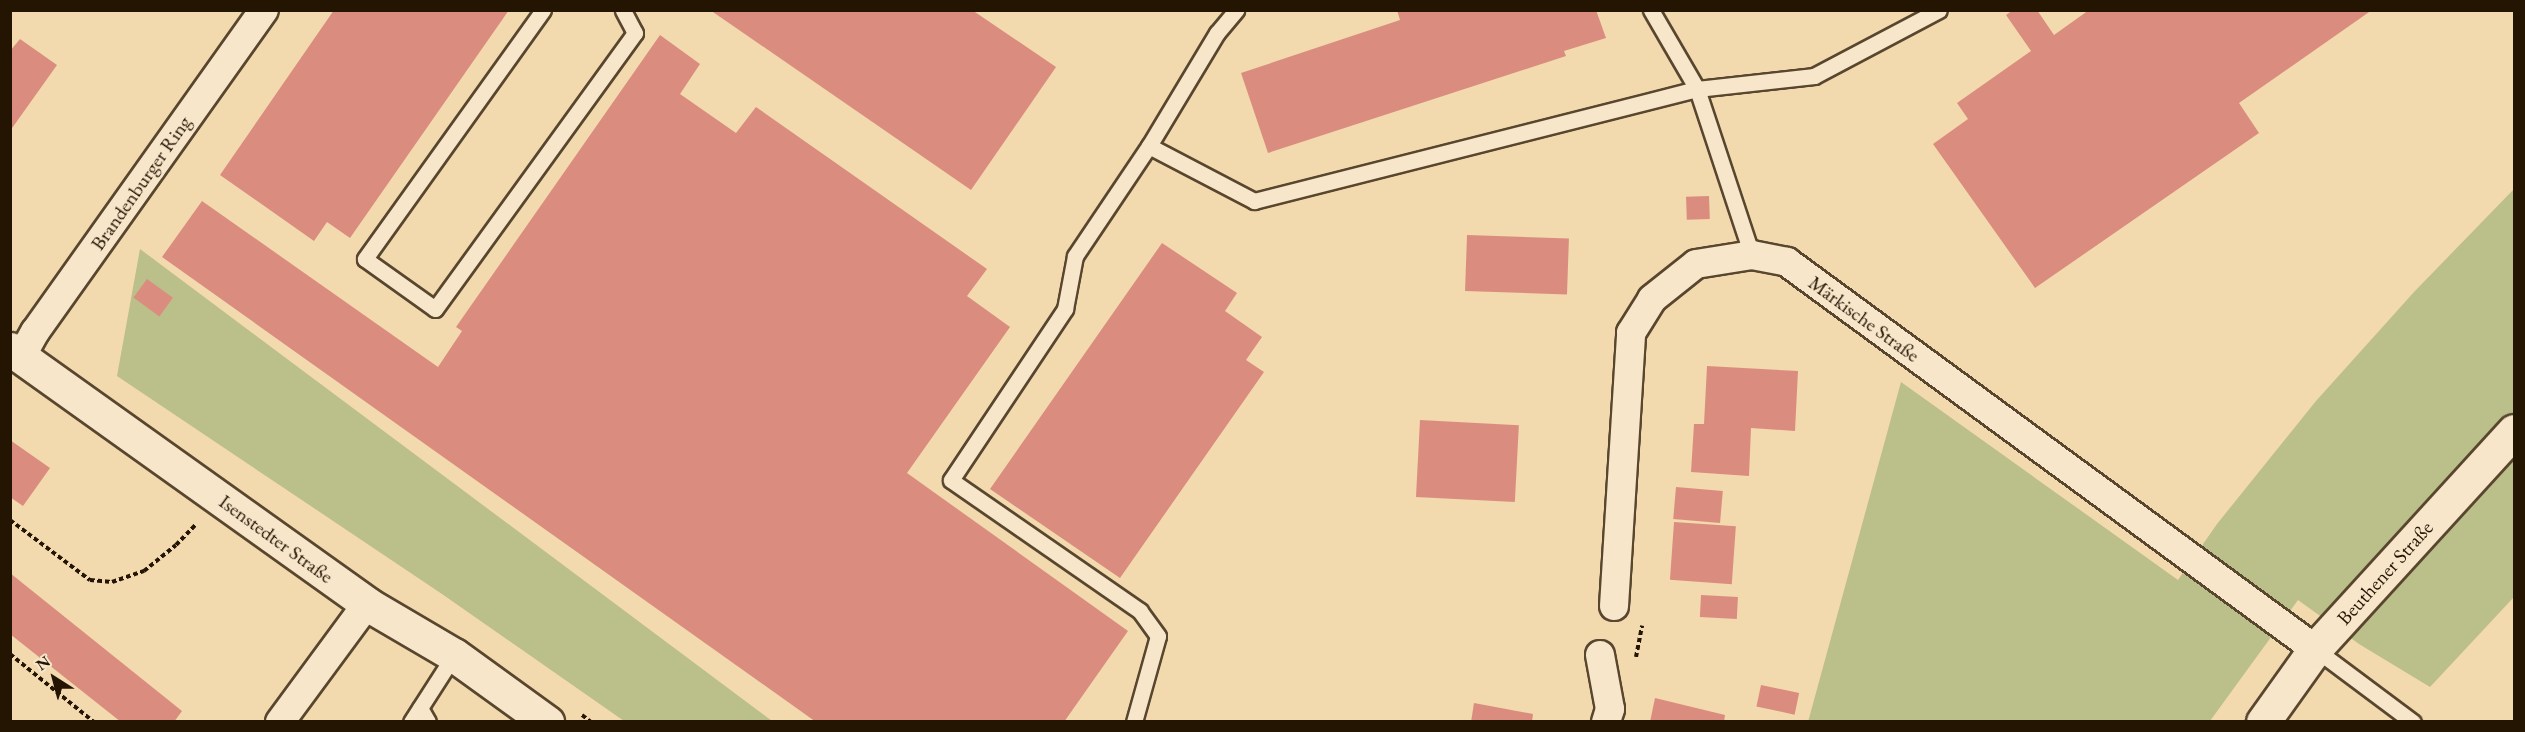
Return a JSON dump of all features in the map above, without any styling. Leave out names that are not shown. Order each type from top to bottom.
[{"type":"street","name":"Brandenburger Ring","points":[[16,353],[35,332],[264,10]]},
{"type":"street","name":"Märkische Straße","points":[[1614,606],[1632,333],[1652,299],[1696,264],[1752,255],[1787,262],[2315,649]]},
{"type":"street","name":"Isenstedter Straße","points":[[16,353],[367,604],[454,655],[547,722]]},
{"type":"street","name":"Beuthener Straße","points":[[2263,722],[2315,649],[2514,431]]},
{"type":"street","points":[[280,722],[367,604]]},
{"type":"street","points":[[1600,655],[1610,710],[1606,722]]},
{"type":"lane","points":[[543,10],[365,259],[435,309],[635,33],[623,10]]},
{"type":"lane","points":[[1134,722],[1158,636],[1140,611],[951,480],[1065,309],[1075,256],[1149,146],[1217,33],[1236,10]]},
{"type":"lane","points":[[1651,10],[1697,89],[1752,255]]},
{"type":"lane","points":[[1149,146],[1254,201],[1697,89],[1814,76],[1940,10]]},
{"type":"lane","points":[[2315,649],[2413,722]]},
{"type":"lane","points":[[411,722],[454,655]]},
{"type":"lane","points":[[420,708],[428,722]]},
{"type":"path","points":[[10,520],[90,580],[112,582],[144,571],[176,545],[195,525]]},
{"type":"path","points":[[10,654],[93,722]]},
{"type":"green space","points":[[2514,189],[2514,597],[2430,687],[2359,644],[2298,600],[2210,721],[1808,722],[1901,382],[2178,580],[2217,524],[2316,401],[2414,292]]},
{"type":"green space","points":[[140,249],[772,721],[624,721],[442,594],[117,376]]},
{"type":"building","points":[[334,10],[509,10],[350,238],[327,222],[314,241],[220,175]]},
{"type":"building","points":[[710,10],[972,10],[1056,67],[971,190]]},
{"type":"building","points":[[1397,10],[1596,10],[1606,38],[1564,51],[1566,56],[1268,153],[1241,73],[1400,20]]},
{"type":"building","points":[[2013,10],[2037,10],[2054,35],[2089,10],[2372,10],[2239,103],[2259,133],[2035,288],[1933,144],[1968,119],[1957,103],[2031,51],[2006,15]]},
{"type":"building","points":[[660,35],[700,64],[680,94],[736,133],[756,107],[987,269],[967,296],[1010,327],[907,473],[1128,631],[1064,722],[816,722],[162,257],[202,201],[438,367],[462,331],[456,327]]},
{"type":"building","points":[[20,39],[57,65],[10,131],[10,51]]},
{"type":"building","points":[[1709,196],[1710,219],[1687,220],[1686,197]]},
{"type":"building","points":[[1467,235],[1569,239],[1567,295],[1465,291]]},
{"type":"building","points":[[1162,243],[1237,293],[1225,311],[1262,337],[1246,360],[1264,372],[1120,578],[990,489]]},
{"type":"building","points":[[147,279],[173,298],[159,316],[133,298]]},
{"type":"building","points":[[1707,366],[1798,371],[1795,431],[1751,428],[1749,476],[1691,472],[1694,424],[1704,424]]},
{"type":"building","points":[[1420,420],[1519,425],[1515,502],[1416,497]]},
{"type":"building","points":[[10,440],[50,468],[23,506],[10,497]]},
{"type":"building","points":[[1676,487],[1723,491],[1720,523],[1673,519]]},
{"type":"building","points":[[1674,522],[1736,526],[1732,584],[1670,580]]},
{"type":"building","points":[[10,573],[182,711],[174,722],[121,722],[10,634]]},
{"type":"building","points":[[1701,595],[1738,597],[1737,619],[1700,617]]},
{"type":"building","points":[[1761,685],[1799,693],[1795,715],[1756,707]]},
{"type":"building","points":[[1655,698],[1725,715],[1724,722],[1650,722]]},
{"type":"building","points":[[1474,703],[1533,714],[1532,722],[1471,722]]}]
